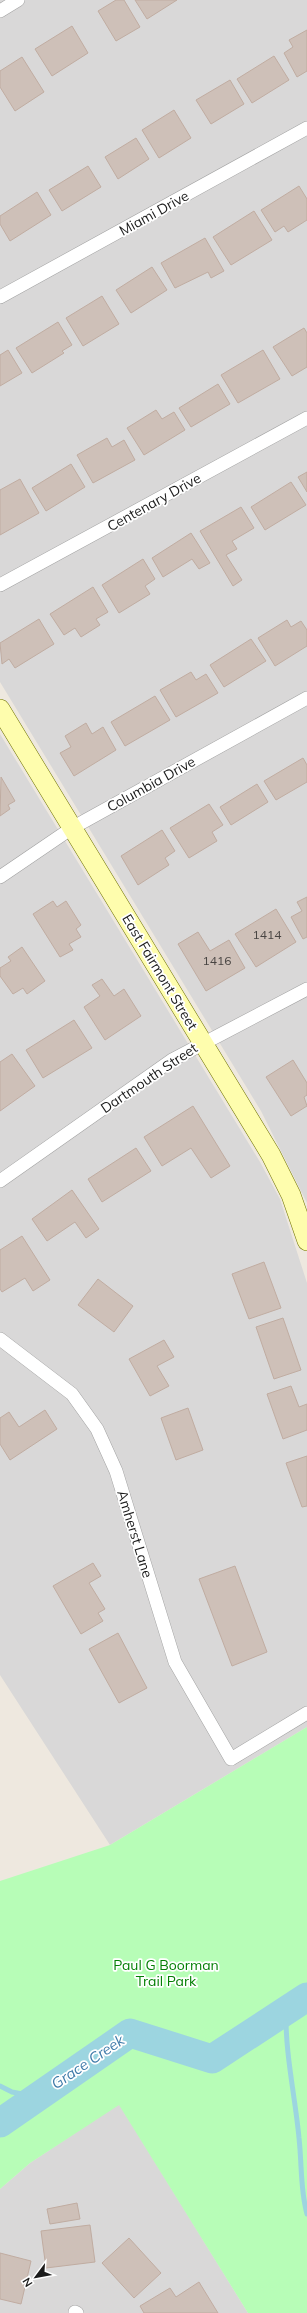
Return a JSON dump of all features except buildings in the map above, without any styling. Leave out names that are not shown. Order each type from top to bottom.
[{"type":"street","points":[[0,10],[18,0]]},
{"type":"street","name":"Miami Drive","points":[[0,297],[307,128]]},
{"type":"street","name":"Centenary Drive","points":[[0,586],[307,418]]},
{"type":"street","name":"Columbia Drive","points":[[0,877],[72,828],[307,698]]},
{"type":"street","name":"East Fairmont Street","points":[[0,709],[276,1165],[291,1195],[307,1241]]},
{"type":"street","name":"Dartmouth Street","points":[[0,1181],[172,1060],[307,989]]},
{"type":"street","name":"Amherst Lane","points":[[0,1339],[72,1394],[97,1429],[116,1471],[178,1669],[231,1759],[307,1713]]},
{"type":"shaded area","points":[[0,0],[307,0],[307,1203],[261,1111],[0,682]]},
{"type":"shaded area","points":[[0,734],[260,1162],[280,1199],[307,1283],[307,1727],[110,1845],[0,1675]]},
{"type":"shaded area","points":[[119,2104],[248,2313],[0,2313],[0,2189],[30,2163]]},
{"type":"green space","name":"Paul G Boorman Trail Park","points":[[307,1727],[307,2313],[248,2313],[119,2105],[30,2163],[0,2189],[0,1881],[110,1845]]},
{"type":"waterway","name":"Grace Creek","points":[[0,2123],[130,2033],[212,2059],[307,1997]]},
{"type":"waterway","points":[[286,2010],[287,2043],[299,2138],[303,2195],[307,2214]]},
{"type":"waterway","points":[[0,2086],[12,2092],[38,2097]]}]
